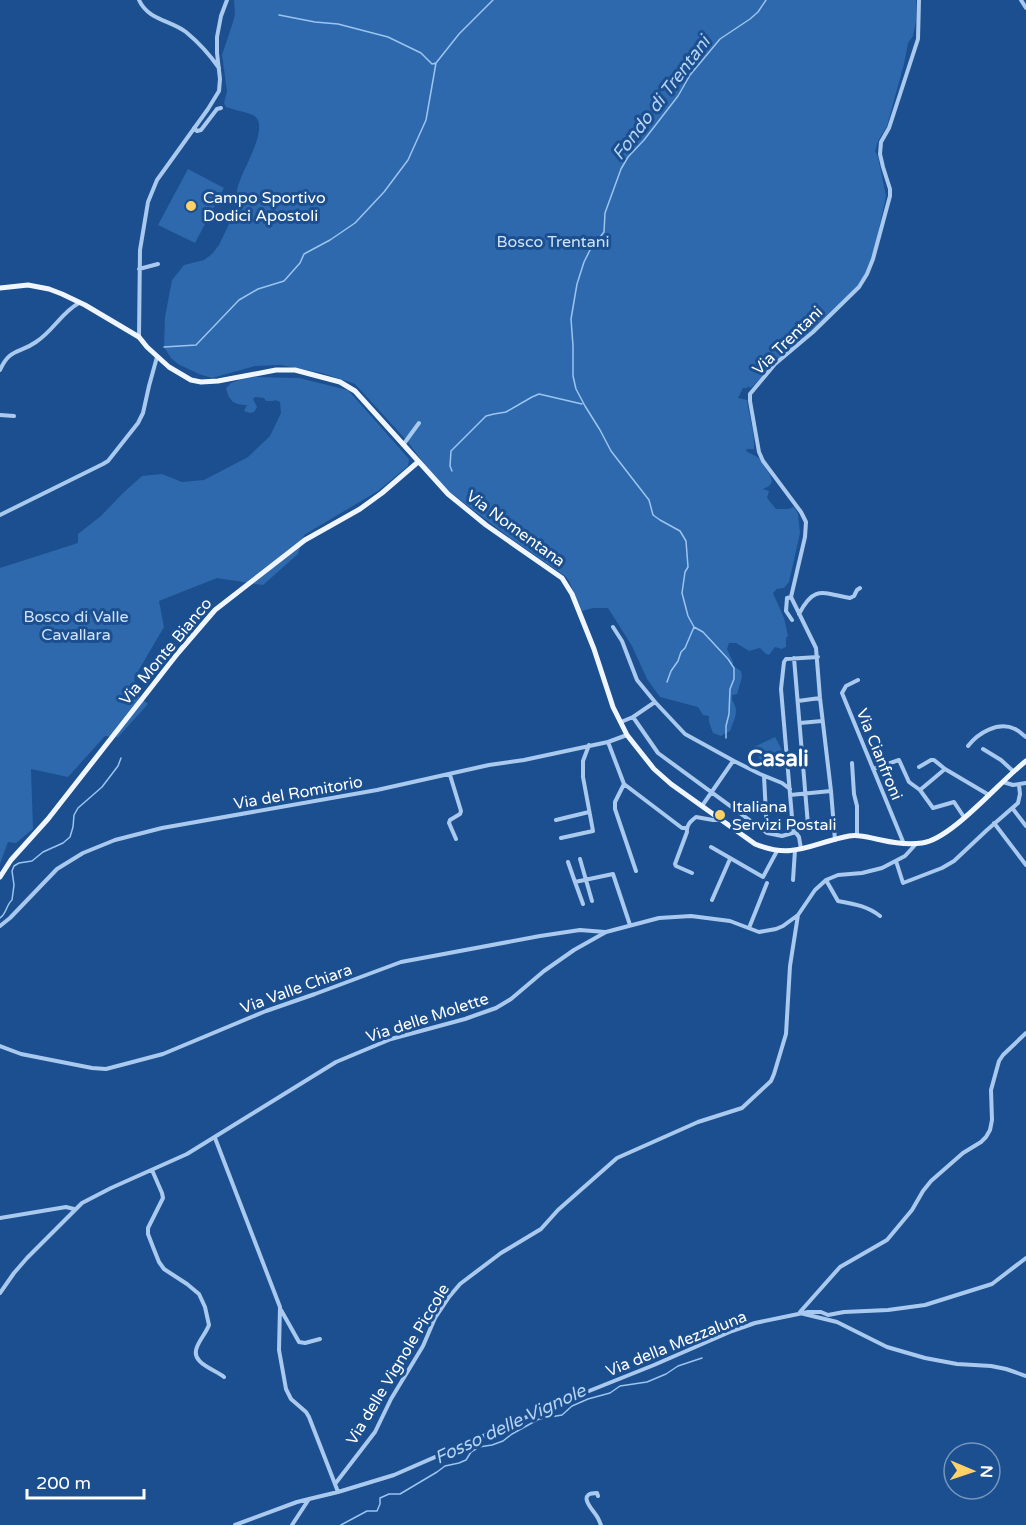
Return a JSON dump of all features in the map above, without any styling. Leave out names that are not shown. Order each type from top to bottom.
[{"type":"main road","name":"Via Nomentana","points":[[0,288],[20,285],[35,286],[62,294],[139,337],[180,375],[196,381],[218,381],[286,370],[340,382],[355,391],[452,498],[567,583],[594,649],[611,702],[627,735],[654,769],[688,797],[755,844],[777,851],[798,850],[857,835],[904,844],[931,841],[964,817],[1026,761]]},
{"type":"main road","name":"Via Monte Bianco","points":[[0,877],[11,860],[48,819],[178,653],[215,610],[305,540],[360,509],[382,493],[418,462]]},
{"type":"street","points":[[139,0],[150,14],[187,33],[219,69]]},
{"type":"street","points":[[139,337],[140,243],[148,202],[157,180],[219,91],[218,34],[227,0]]},
{"type":"street","name":"Via Trentani","points":[[791,597],[805,537],[806,522],[759,453],[750,394],[775,364],[813,332],[859,287],[867,274],[890,196],[890,189],[882,167],[881,142],[890,128],[918,39],[919,0]]},
{"type":"street","points":[[1021,0],[1026,8]]},
{"type":"street","points":[[194,128],[197,131],[201,130],[220,108]]},
{"type":"street","points":[[140,269],[158,264]]},
{"type":"street","points":[[0,370],[9,355],[37,341],[69,309],[79,303]]},
{"type":"street","points":[[0,515],[108,461],[142,417],[150,379],[158,357]]},
{"type":"street","points":[[0,415],[14,416]]},
{"type":"street","points":[[404,445],[419,423]]},
{"type":"street","points":[[799,614],[815,593],[822,592],[850,598],[854,597],[860,588]]},
{"type":"street","points":[[792,620],[786,611],[787,598],[791,597],[816,648],[818,657],[822,721],[835,840]]},
{"type":"street","points":[[613,627],[622,640],[638,680],[685,734],[733,761],[782,783],[790,792],[831,790]]},
{"type":"street","points":[[793,880],[799,837],[793,829],[781,689],[784,662],[786,659],[818,657]]},
{"type":"street","points":[[794,658],[808,825]]},
{"type":"street","name":"Via Cianfroni","points":[[858,680],[846,686],[842,693],[904,844]]},
{"type":"street","points":[[798,701],[820,698]]},
{"type":"street","points":[[620,722],[633,717],[655,702]]},
{"type":"street","points":[[633,717],[658,753],[767,833],[782,836],[808,825],[833,821]]},
{"type":"street","points":[[800,723],[822,721]]},
{"type":"street","points":[[969,746],[973,739],[994,727],[1014,728],[1026,737]]},
{"type":"street","name":"Via del Romitorio","points":[[0,926],[57,869],[83,853],[115,840],[163,828],[524,760],[608,742],[627,735]]},
{"type":"street","points":[[608,742],[624,784],[682,828],[686,828]]},
{"type":"street","points":[[561,838],[593,831],[583,777],[583,761],[589,745]]},
{"type":"street","points":[[983,749],[1001,760],[1014,772]]},
{"type":"street","points":[[919,767],[931,759],[934,760],[984,794],[989,795]]},
{"type":"street","points":[[873,769],[899,760],[909,782],[920,790],[933,808],[954,802],[964,817]]},
{"type":"street","points":[[702,806],[733,761]]},
{"type":"street","points":[[852,763],[857,806],[857,835]]},
{"type":"street","points":[[920,790],[945,769]]},
{"type":"street","points":[[450,774],[461,810],[460,815],[448,823],[456,839]]},
{"type":"street","points":[[764,776],[767,833]]},
{"type":"street","points":[[1003,783],[1012,785],[1026,783]]},
{"type":"street","points":[[624,784],[615,802],[615,809],[636,871]]},
{"type":"street","points":[[896,861],[903,883],[948,865],[1018,803],[1019,785]]},
{"type":"street","points":[[1013,808],[1026,826]]},
{"type":"street","points":[[556,820],[589,812]]},
{"type":"street","points":[[692,873],[675,864],[687,832],[686,828],[696,817],[723,820]]},
{"type":"street","points":[[994,824],[1026,865]]},
{"type":"street","points":[[880,916],[872,909],[862,905],[838,902],[826,880],[838,875],[882,868],[905,856],[917,843]]},
{"type":"street","points":[[711,847],[763,877],[777,851]]},
{"type":"street","points":[[580,859],[592,901]]},
{"type":"street","points":[[712,900],[730,859]]},
{"type":"street","points":[[568,862],[583,904]]},
{"type":"street","points":[[575,882],[614,875],[630,925]]},
{"type":"street","name":"Via delle Molette","points":[[0,1293],[27,1258],[74,1209],[90,1197],[181,1157],[324,1070],[357,1053],[391,1039],[465,1019],[501,1005],[574,950],[606,932],[659,918],[691,916],[724,919],[759,932],[776,929],[798,915],[815,890],[826,880]]},
{"type":"street","points":[[749,928],[767,883]]},
{"type":"street","name":"Via delle Vignole Piccole","points":[[335,1484],[375,1432],[391,1399],[423,1346],[435,1318],[460,1284],[501,1253],[541,1228],[617,1158],[698,1122],[742,1108],[771,1081],[786,1034],[789,977],[798,915]]},
{"type":"street","name":"Via Valle Chiara","points":[[0,1046],[21,1054],[104,1069],[169,1052],[266,1011],[397,963],[580,930],[606,932]]},
{"type":"street","points":[[800,1313],[840,1267],[887,1240],[912,1210],[931,1181],[963,1153],[986,1137],[992,1120],[991,1089],[999,1061],[1026,1033]]},
{"type":"street","points":[[214,1138],[279,1304],[297,1341],[303,1344],[320,1339]]},
{"type":"street","points":[[152,1170],[163,1196],[148,1228],[148,1234],[162,1268],[192,1287],[201,1296],[209,1325],[195,1350],[196,1356],[200,1362],[224,1377]]},
{"type":"street","points":[[0,1218],[66,1207],[74,1209]]},
{"type":"street","points":[[800,1313],[817,1311],[828,1316],[844,1312],[925,1305],[992,1284],[1026,1258]]},
{"type":"street","points":[[279,1304],[281,1313],[279,1350],[286,1389],[291,1399],[309,1417],[335,1484],[341,1491]]},
{"type":"street","name":"Via della Mezzaluna","points":[[235,1525],[297,1502],[394,1475],[732,1331],[755,1323],[800,1313],[837,1322],[886,1347],[925,1358],[942,1362],[991,1366],[1026,1376]]},
{"type":"street","points":[[598,1496],[597,1493],[592,1493],[588,1496],[587,1501],[601,1525]]},
{"type":"street","points":[[292,1525],[309,1499]]},
{"type":"green space","name":"Bosco Trentani","points":[[234,0],[916,0],[913,36],[908,43],[887,126],[875,151],[886,196],[873,256],[865,275],[834,311],[797,343],[793,343],[792,347],[753,386],[743,388],[738,398],[747,400],[753,431],[754,449],[746,451],[759,458],[770,475],[772,482],[763,489],[769,491],[767,498],[776,509],[794,507],[798,514],[800,533],[789,582],[784,588],[777,589],[773,593],[784,618],[788,636],[786,647],[782,649],[775,647],[769,655],[760,648],[749,651],[736,643],[729,643],[727,649],[733,666],[741,671],[742,677],[737,694],[732,695],[736,712],[730,731],[721,736],[713,733],[709,716],[703,715],[698,707],[660,697],[647,679],[632,646],[608,608],[582,611],[565,576],[447,490],[408,442],[355,384],[322,373],[281,365],[255,366],[212,378],[178,364],[171,358],[164,347],[165,317],[172,280],[184,265],[204,260],[219,245],[238,205],[239,184],[257,140],[259,129],[258,121],[253,115],[226,107],[224,103],[227,91],[222,55],[235,14]]},
{"type":"green space","name":"Campo Sportivo Dodici Apostoli","points":[[188,169],[224,188],[195,243],[158,225]]},
{"type":"green space","name":"Bosco di Valle Cavallara","points":[[248,377],[299,378],[348,390],[409,459],[408,466],[378,491],[304,535],[298,554],[263,585],[217,578],[159,601],[164,627],[134,678],[137,695],[148,704],[118,737],[105,736],[68,777],[31,769],[33,829],[16,843],[8,842],[0,864],[0,568],[78,543],[78,534],[101,516],[142,476],[162,474],[182,482],[204,480],[248,457],[270,436],[281,413],[280,402],[275,400],[266,401],[264,398],[255,397],[253,399],[257,407],[254,412],[250,413],[244,411],[247,405],[235,403],[231,399],[226,388],[231,383]]},
{"type":"green space","points":[[775,737],[782,750],[760,760],[754,747]]},
{"type":"waterway","points":[[279,15],[338,24],[388,37],[421,53],[432,64],[436,63],[459,34],[493,0]]},
{"type":"waterway","name":"Fondo di Trentani","points":[[726,738],[734,668],[703,632],[694,627],[688,616],[682,593],[688,567],[686,541],[680,531],[653,515],[649,500],[611,451],[576,389],[573,376],[571,319],[577,284],[584,262],[604,232],[605,213],[621,169],[628,157],[644,140],[678,96],[690,75],[720,39],[750,19],[766,0]]},
{"type":"waterway","points":[[164,347],[196,345],[239,300],[258,289],[284,281],[300,263],[304,254],[355,223],[384,192],[408,160],[426,120],[436,63]]},
{"type":"waterway","points":[[452,471],[451,451],[486,416],[506,412],[539,394],[582,404]]},
{"type":"waterway","points":[[667,682],[694,627]]},
{"type":"waterway","points":[[0,918],[12,900],[14,866],[32,861],[70,837],[74,815],[78,808],[102,787],[118,766],[121,758]]},
{"type":"waterway","name":"Fosso delle Vignole","points":[[341,1525],[367,1511],[377,1511],[380,1498],[389,1494],[400,1494],[445,1466],[466,1460],[471,1452],[479,1447],[503,1441],[539,1419],[562,1415],[572,1406],[588,1399],[610,1393],[620,1386],[647,1382],[678,1366],[702,1358]]},
{"type":"place","name":"Campo Sportivo Dodici Apostoli","points":[[191,206]]},
{"type":"place","name":"Italiana Servizi Postali","points":[[720,815]]},
{"type":"district","name":"Casali","points":[[778,758]]}]
